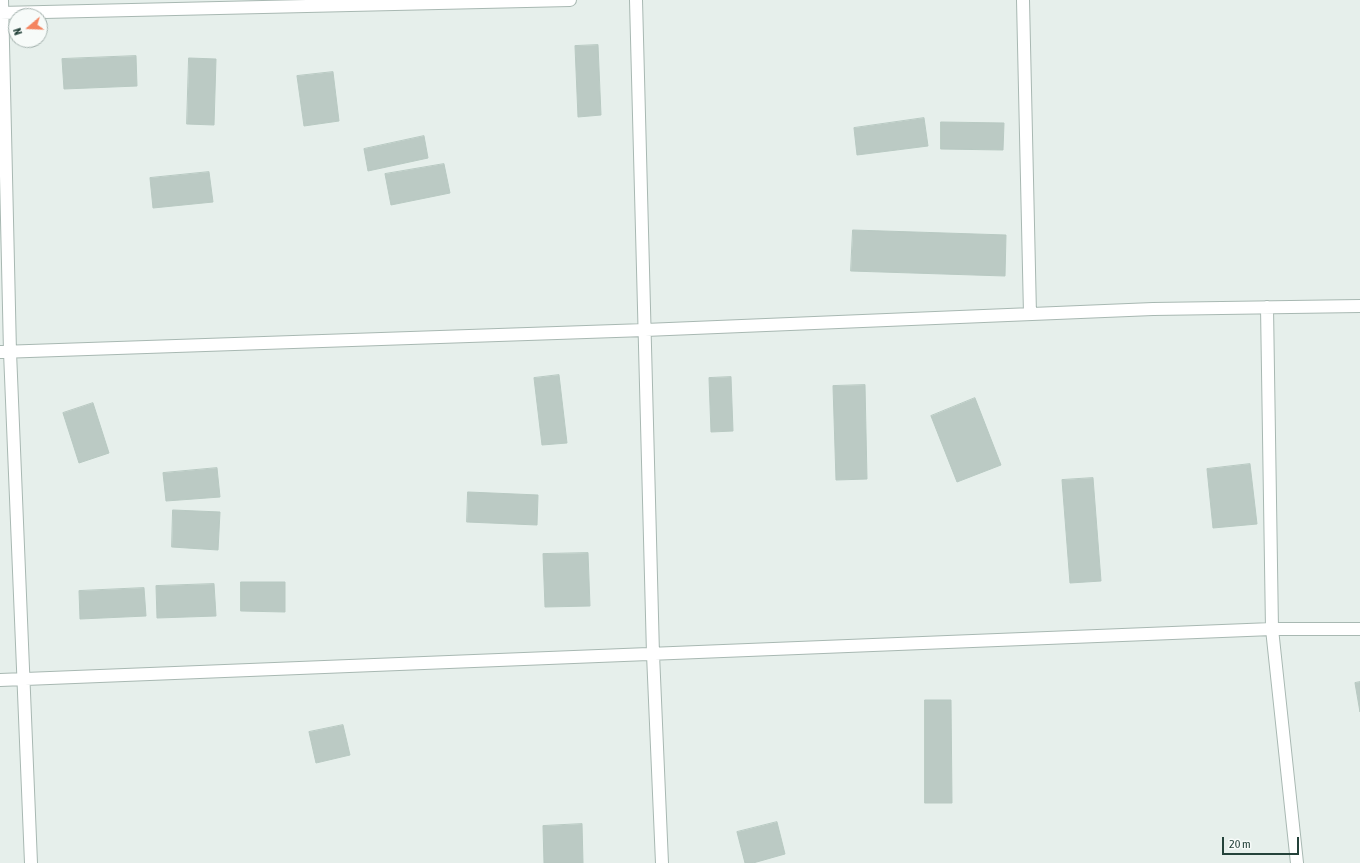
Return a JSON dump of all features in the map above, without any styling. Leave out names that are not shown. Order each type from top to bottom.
[{"type":"street","points":[[2,0],[5,352],[24,679],[31,863]]},
{"type":"street","points":[[1,13],[570,0]]},
{"type":"street","points":[[636,0],[653,654],[662,863]]},
{"type":"street","points":[[1023,0],[1030,314]]},
{"type":"street","points":[[5,352],[645,330],[1030,314],[1267,307],[1360,306]]},
{"type":"street","points":[[1267,307],[1272,629],[1297,863]]},
{"type":"street","points":[[0,680],[1272,629],[1360,629]]},
{"type":"building","points":[[598,45],[601,115],[578,117],[575,46]]},
{"type":"building","points":[[136,56],[137,86],[64,89],[62,59]]},
{"type":"building","points":[[189,58],[216,59],[214,125],[187,124]]},
{"type":"building","points":[[333,72],[339,121],[304,126],[297,76]]},
{"type":"building","points":[[924,118],[928,146],[857,155],[854,128]]},
{"type":"building","points":[[941,122],[1004,123],[1003,150],[941,149]]},
{"type":"building","points":[[424,136],[428,158],[368,171],[364,149]]},
{"type":"building","points":[[444,164],[450,193],[391,205],[385,174]]},
{"type":"building","points":[[209,172],[213,202],[153,208],[150,178]]},
{"type":"building","points":[[853,230],[1006,235],[1005,276],[851,271]]},
{"type":"building","points":[[559,375],[567,443],[542,445],[534,378]]},
{"type":"building","points":[[731,377],[733,431],[711,432],[709,378]]},
{"type":"building","points":[[865,385],[867,479],[836,480],[833,386]]},
{"type":"building","points":[[975,398],[1001,465],[957,482],[931,416]]},
{"type":"building","points":[[93,403],[109,453],[79,463],[63,413]]},
{"type":"building","points":[[1250,464],[1257,524],[1213,528],[1207,469]]},
{"type":"building","points":[[217,468],[220,497],[166,501],[163,473]]},
{"type":"building","points":[[1093,478],[1101,581],[1070,583],[1062,480]]},
{"type":"building","points":[[468,492],[538,495],[537,525],[467,522]]},
{"type":"building","points":[[173,510],[220,512],[218,550],[172,547]]},
{"type":"building","points":[[588,553],[590,606],[545,607],[543,554]]},
{"type":"building","points":[[241,582],[285,582],[285,612],[241,611]]},
{"type":"building","points":[[214,584],[216,616],[157,618],[156,586]]},
{"type":"building","points":[[144,588],[146,616],[80,619],[79,591]]},
{"type":"building","points":[[1360,682],[1360,712],[1355,683]]},
{"type":"building","points":[[925,700],[951,700],[952,803],[925,803]]},
{"type":"building","points":[[343,725],[350,755],[316,763],[309,732]]},
{"type":"building","points":[[777,822],[785,854],[753,863],[745,863],[737,832]]},
{"type":"building","points":[[582,824],[583,863],[544,863],[543,826]]}]
